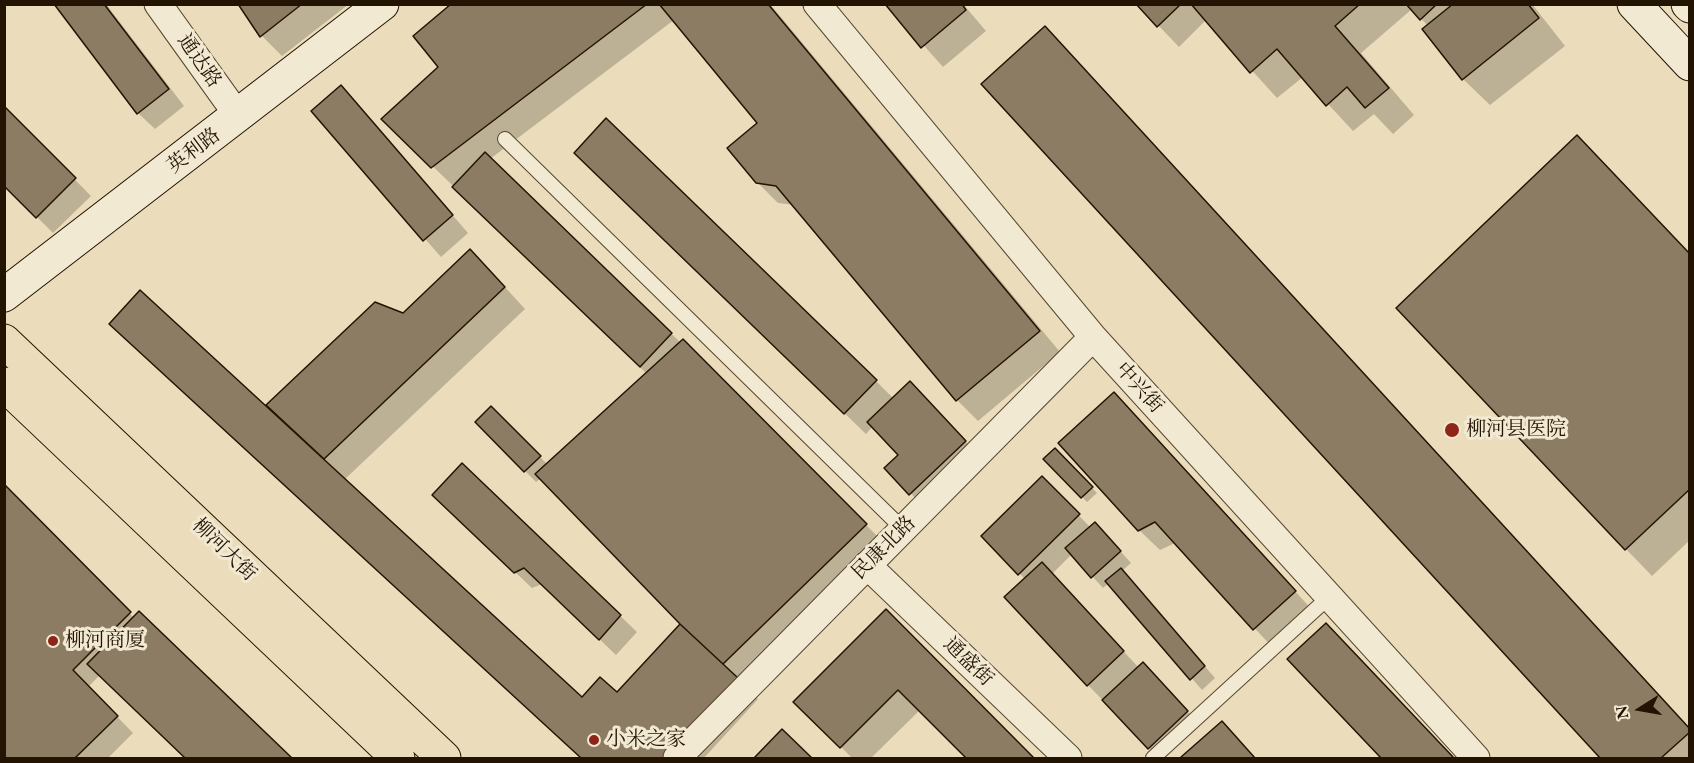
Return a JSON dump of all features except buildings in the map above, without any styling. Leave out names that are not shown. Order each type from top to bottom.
[{"type":"main road","name":"柳河大街","points":[[4,341],[444,759]]},
{"type":"main road","name":"柳河大街","points":[[4,384],[398,759]]},
{"type":"street","name":"通达路","points":[[158,4],[239,117]]},
{"type":"street","name":"英利路","points":[[4,295],[239,117],[382,4]]},
{"type":"street","name":"中兴街","points":[[817,4],[1093,337],[1476,759]]},
{"type":"street","points":[[1634,4],[1689,64]]},
{"type":"street","name":"民康北路","points":[[676,759],[1093,337]]},
{"type":"street","name":"通盛街","points":[[867,565],[1068,759]]},
{"type":"lane","points":[[505,139],[903,529]]},
{"type":"lane","points":[[1153,759],[1329,597]]},
{"type":"place","name":"柳河县医院","points":[[1452,430]]},
{"type":"place","name":"柳河商厦","points":[[53,641]]},
{"type":"place","name":"小米之家","points":[[594,740]]}]
